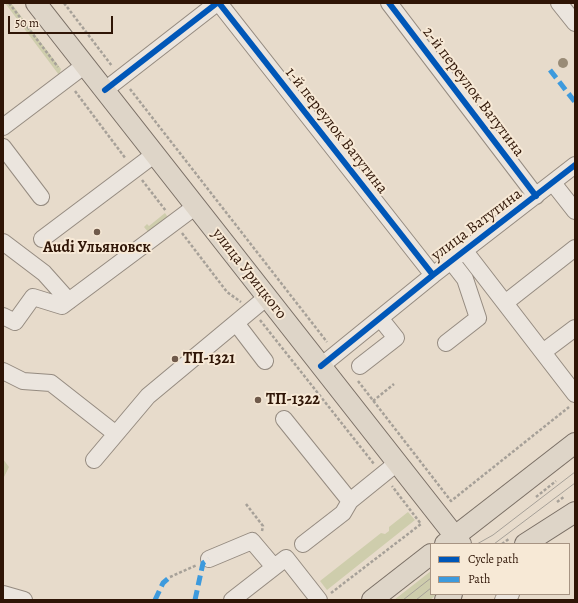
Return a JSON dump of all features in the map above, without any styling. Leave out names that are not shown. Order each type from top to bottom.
[{"type":"main road","name":"улица Урицкого","points":[[36,3],[321,366],[390,469],[454,541]]},
{"type":"main road","points":[[454,541],[575,443]]},
{"type":"main road","points":[[527,543],[575,512]]},
{"type":"main road","points":[[372,600],[430,555]]},
{"type":"street","points":[[105,90],[218,3]]},
{"type":"street","name":"1-й переулок Ватутина","points":[[218,3],[432,275]]},
{"type":"street","name":"2-й переулок Ватутина","points":[[389,3],[536,196]]},
{"type":"street","points":[[559,3],[575,23]]},
{"type":"street","points":[[3,127],[84,65]]},
{"type":"street","points":[[3,148],[41,197]]},
{"type":"street","points":[[42,239],[155,154]]},
{"type":"street","name":"улица Ватутина","points":[[321,366],[432,275],[575,165]]},
{"type":"street","points":[[553,183],[575,211]]},
{"type":"street","points":[[3,316],[15,322],[33,297],[62,306],[196,206]]},
{"type":"street","points":[[3,242],[44,274],[69,301]]},
{"type":"street","points":[[505,303],[575,248]]},
{"type":"street","points":[[464,250],[575,394]]},
{"type":"street","points":[[446,343],[478,318],[465,279],[451,261]]},
{"type":"street","points":[[94,460],[148,396],[267,297]]},
{"type":"street","points":[[358,372],[396,338],[380,318]]},
{"type":"street","points":[[236,323],[265,361]]},
{"type":"street","points":[[543,352],[575,328]]},
{"type":"street","points":[[3,371],[23,381],[51,383],[116,434]]},
{"type":"street","points":[[284,418],[350,501]]},
{"type":"street","points":[[303,544],[343,513],[350,501],[390,469]]},
{"type":"street","points":[[206,561],[252,541],[274,567]]},
{"type":"street","points":[[232,600],[286,558],[319,600]]},
{"type":"street","points":[[3,594],[24,600]]},
{"type":"path","points":[[64,3],[336,353]]},
{"type":"path","points":[[252,310],[390,469],[421,524],[319,600]]},
{"type":"path","points":[[358,372],[373,401],[451,501],[575,402]]},
{"type":"path","points":[[373,401],[394,384]]},
{"type":"path","points":[[246,504],[263,526],[260,534],[252,541]]},
{"type":"path","points":[[170,577],[206,561]]},
{"type":"green space","points":[[5,3],[11,3],[61,69],[59,75]]},
{"type":"green space","points":[[165,213],[169,219],[150,234],[144,227],[147,224],[149,226]]},
{"type":"green space","points":[[3,459],[9,467],[3,479]]},
{"type":"green space","points":[[408,512],[415,520],[327,590],[320,581],[381,533],[385,534],[389,531],[389,527]]},
{"type":"green space","points":[[430,572],[430,595],[436,595],[430,600],[394,600]]},
{"type":"tram line","points":[[479,543],[493,535],[575,472]]},
{"type":"tram line","points":[[495,543],[575,483]]},
{"type":"tram line","points":[[403,600],[430,579]]},
{"type":"tram line","points":[[416,600],[430,589]]},
{"type":"marked path","points":[[550,70],[575,102]]},
{"type":"marked path","points":[[195,600],[203,563],[209,559]]},
{"type":"marked path","points":[[155,600],[163,583],[170,577]]},
{"type":"cycle path","points":[[105,90],[217,3]]},
{"type":"cycle path","points":[[219,3],[433,275]]},
{"type":"cycle path","points":[[389,3],[536,196]]},
{"type":"cycle path","points":[[321,366],[433,275],[575,165]]},
{"type":"place","name":"Audi Ульяновск","points":[[97,232]]},
{"type":"place","name":"ТП-1321","points":[[175,359]]},
{"type":"place","name":"ТП-1322","points":[[258,400]]}]
